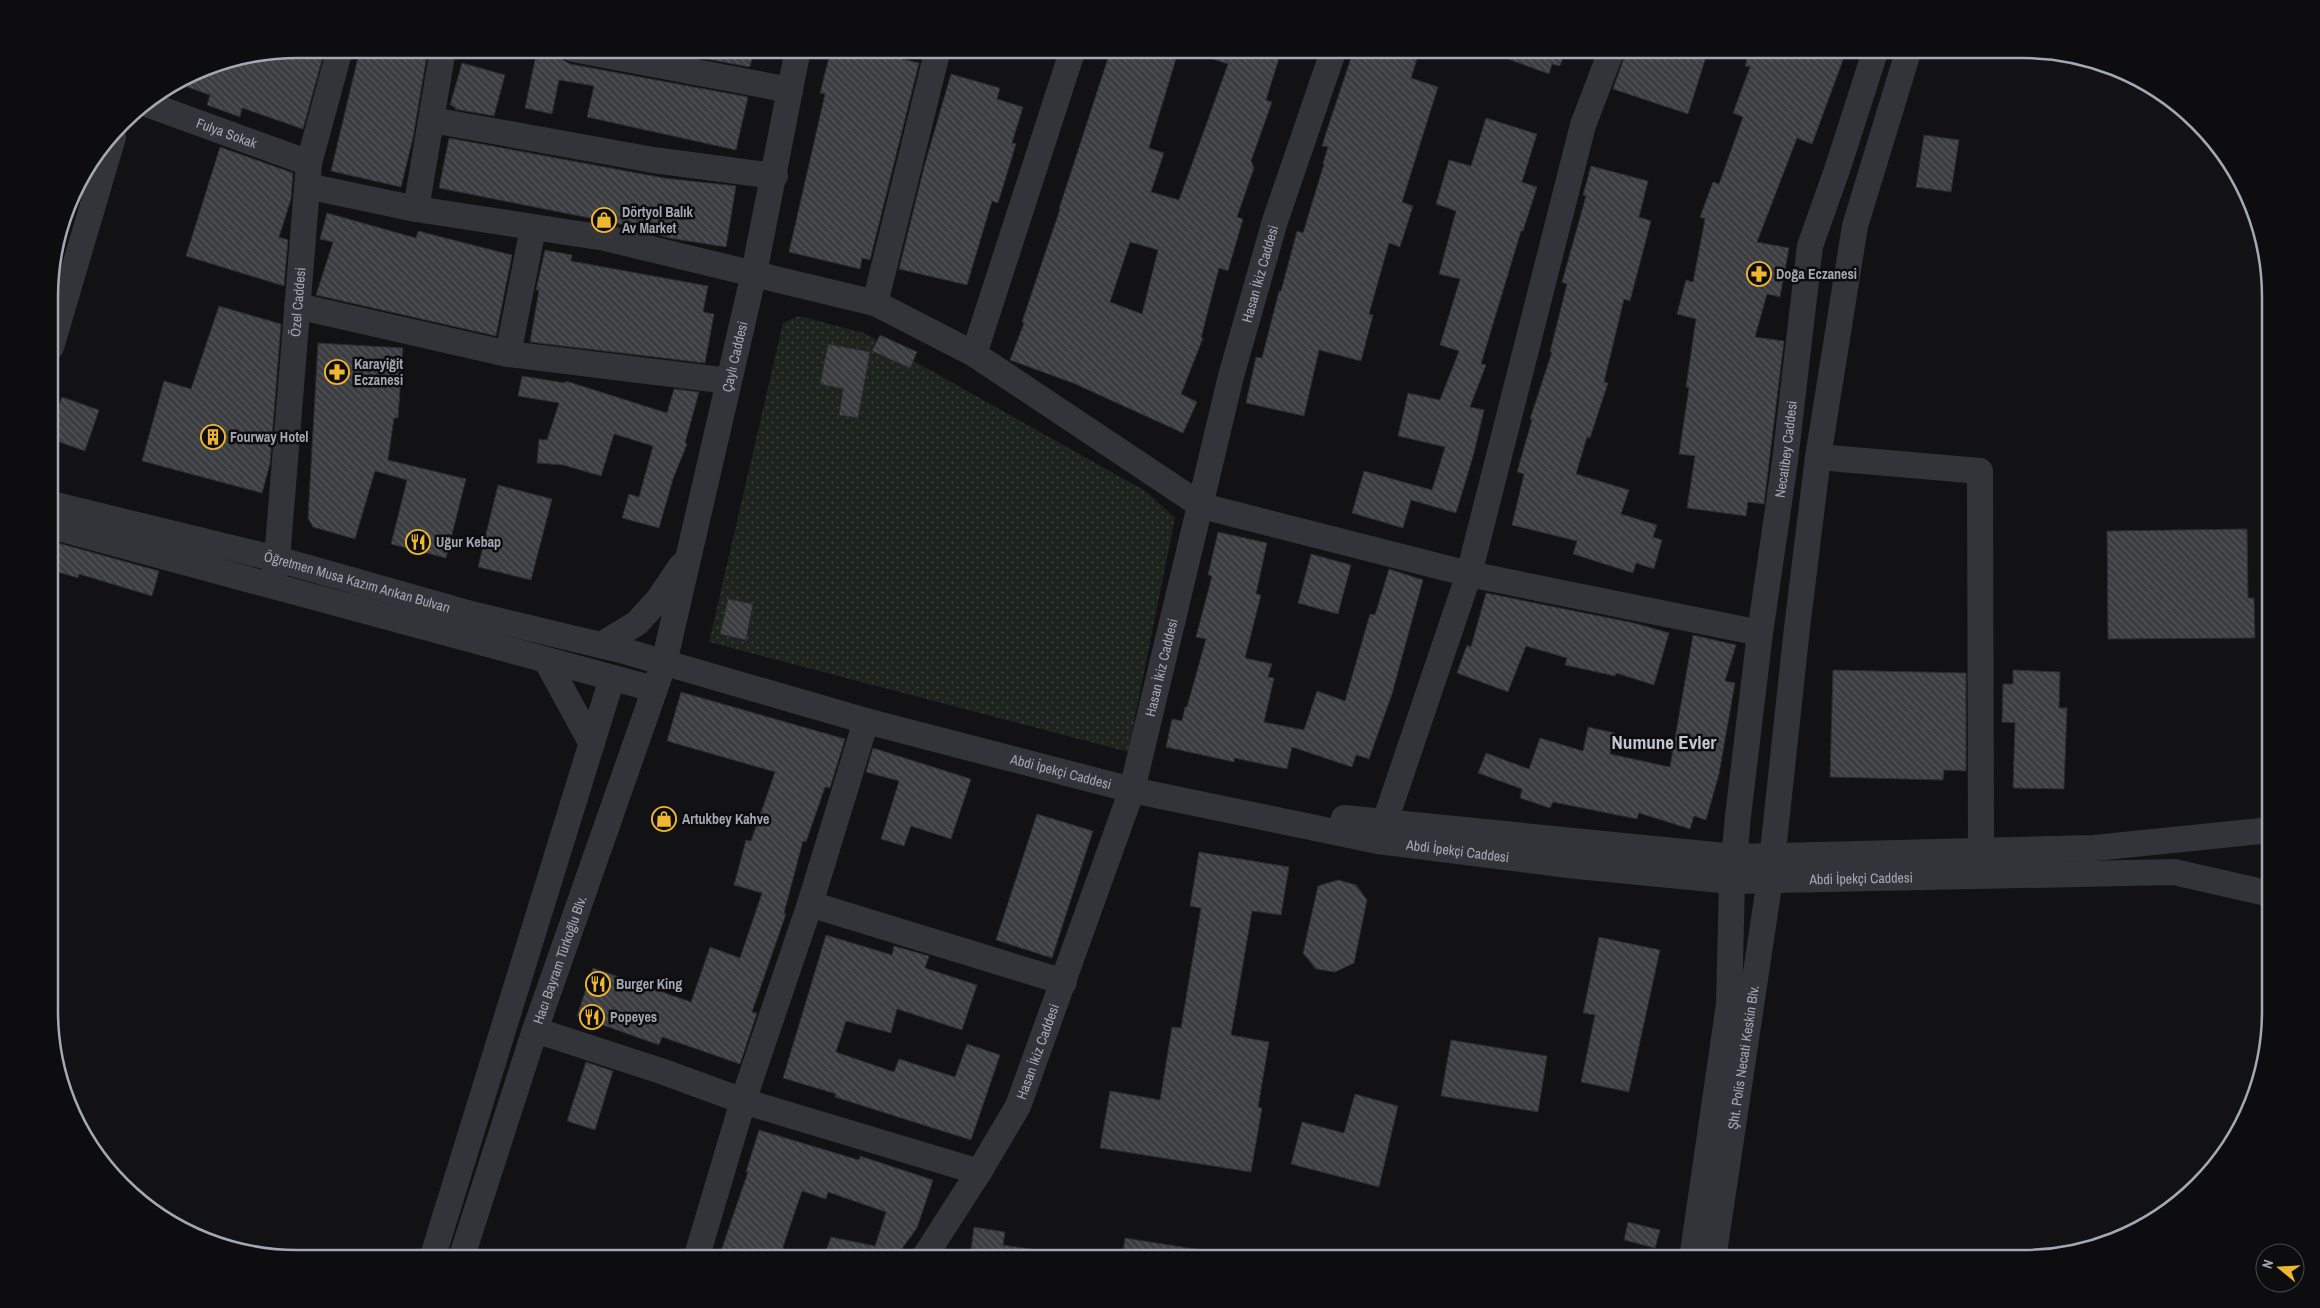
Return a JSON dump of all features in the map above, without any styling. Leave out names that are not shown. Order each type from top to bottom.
[{"type":"street","name":"Özel Caddesi","points":[[272,586],[277,559],[308,175],[338,58]]},
{"type":"street","points":[[416,209],[442,58]]},
{"type":"street","points":[[621,58],[790,90]]},
{"type":"street","name":"Çaylı Caddesi","points":[[664,663],[754,273],[796,58]]},
{"type":"street","points":[[875,303],[936,58]]},
{"type":"street","points":[[974,354],[1070,58]]},
{"type":"street","name":"Hasan İkiz Caddesi","points":[[929,1250],[979,1172],[1018,1106],[1132,790],[1202,506],[1231,376],[1275,221],[1331,58]]},
{"type":"street","points":[[1381,832],[1469,574],[1583,125],[1609,58]]},
{"type":"street","name":"Necatibey Caddesi","points":[[1734,869],[1760,633],[1786,461],[1810,246],[1873,58]]},
{"type":"street","points":[[1772,867],[1797,628],[1818,457],[1855,226],[1904,58]]},
{"type":"street","name":"Fulya Sokak","points":[[152,106],[308,175],[416,209],[606,238],[875,303],[974,354],[1202,506],[1469,574],[1760,633]]},
{"type":"street","points":[[432,120],[653,160],[774,176]]},
{"type":"street","points":[[58,323],[110,148]]},
{"type":"street","points":[[508,354],[533,228]]},
{"type":"street","points":[[297,306],[508,354],[729,382]]},
{"type":"street","points":[[1818,457],[1980,471],[1981,851]]},
{"type":"street","name":"Öğretmen Musa Kazım Arıkan Bulvarı","points":[[58,506],[277,559],[471,614],[601,645],[664,663]]},
{"type":"street","name":"Öğretmen Musa Kazım Arıkan Bulvarı","points":[[58,528],[150,551],[272,586],[654,689]]},
{"type":"street","points":[[601,645],[637,623],[658,600],[690,553]]},
{"type":"street","points":[[546,660],[592,744]]},
{"type":"street","name":"Abdi İpekçi Caddesi","points":[[664,663],[866,721],[1132,790],[1381,832],[1734,869],[1981,851],[2094,848],[2262,831]]},
{"type":"street","name":"Hacı Bayram Türkoğlu Blv.","points":[[465,1250],[535,1030],[664,663]]},
{"type":"street","points":[[435,1250],[612,678]]},
{"type":"street","points":[[699,1250],[743,1101],[810,904],[866,721]]},
{"type":"street","name":"Abdi İpekçi Caddesi","points":[[1772,867],[1869,879],[2174,872],[2262,892]]},
{"type":"street","name":"Şht. Polis Necati Keskin Blv.","points":[[1714,1250],[1772,867]]},
{"type":"street","name":"Şht. Polis Necati Keskin Blv.","points":[[1693,1250],[1729,1004],[1734,869]]},
{"type":"street","points":[[810,904],[1064,982]]},
{"type":"street","points":[[535,1030],[661,1071],[743,1101],[979,1172]]},
{"type":"shaded area","points":[[799,316],[864,333],[1147,492],[1175,518],[1128,752],[709,642],[783,323]]},
{"type":"building","points":[[280,58],[323,58],[303,129],[242,108],[240,117],[207,105],[210,95],[184,86],[219,70],[250,62]]},
{"type":"building","points":[[358,58],[426,58],[413,138],[401,187],[331,171]]},
{"type":"building","points":[[535,58],[562,58],[570,64],[748,97],[736,150],[587,117],[594,86],[559,80],[552,114],[525,108]]},
{"type":"building","points":[[701,58],[752,58],[750,67]]},
{"type":"building","points":[[829,58],[898,58],[919,63],[870,260],[862,258],[860,269],[789,252],[825,94],[820,93]]},
{"type":"building","points":[[1108,58],[1176,58],[1149,148],[1164,153],[1151,192],[1179,200],[1228,64],[1210,58],[1279,58],[1266,100],[1272,102],[1251,161],[1254,168],[1237,217],[1243,219],[1228,271],[1219,268],[1201,338],[1203,338],[1181,394],[1197,402],[1183,433],[1073,383],[1010,360],[1024,323],[1022,322]],"holes":[[[1130,242],[1158,250],[1142,314],[1110,302]]]},
{"type":"building","points":[[1351,58],[1417,58],[1411,78],[1438,87],[1402,202],[1413,206],[1400,247],[1389,243],[1369,314],[1373,315],[1361,361],[1319,350],[1304,416],[1246,403],[1256,357],[1262,358],[1297,231],[1303,233],[1324,164],[1328,147],[1322,146]]},
{"type":"building","points":[[1505,58],[1563,58],[1560,66],[1552,64],[1549,74]]},
{"type":"building","points":[[1624,58],[1706,58],[1688,114],[1613,89]]},
{"type":"building","points":[[1747,58],[1844,58],[1812,144],[1797,138],[1757,242],[1789,248],[1780,297],[1767,294],[1755,337],[1784,341],[1764,504],[1748,502],[1746,516],[1687,508],[1695,456],[1679,454],[1689,388],[1686,387],[1696,319],[1677,314],[1686,280],[1693,282],[1705,219],[1700,217],[1713,182],[1719,184],[1743,117],[1733,113],[1750,67],[1745,66]]},
{"type":"building","points":[[462,63],[505,75],[494,116],[455,109],[455,107],[450,105]]},
{"type":"building","points":[[951,74],[1000,88],[997,99],[1023,107],[1012,143],[1016,144],[998,203],[992,201],[967,285],[899,269],[924,167]]},
{"type":"building","points":[[1486,118],[1537,134],[1522,182],[1537,187],[1523,231],[1521,231],[1481,364],[1486,365],[1470,407],[1484,410],[1474,453],[1456,513],[1411,500],[1403,528],[1352,513],[1364,471],[1432,490],[1445,447],[1398,436],[1408,393],[1440,400],[1459,351],[1440,345],[1460,279],[1439,274],[1456,211],[1436,204],[1449,160],[1471,166]]},
{"type":"building","points":[[1924,135],[1959,140],[1951,192],[1916,187]]},
{"type":"building","points":[[449,138],[664,178],[736,186],[726,247],[669,238],[655,234],[655,231],[439,188]]},
{"type":"building","points":[[220,147],[293,173],[291,199],[279,237],[288,240],[284,286],[186,256]]},
{"type":"building","points":[[1591,166],[1648,181],[1639,217],[1651,221],[1630,301],[1624,299],[1604,382],[1608,383],[1590,438],[1587,437],[1576,474],[1629,490],[1621,514],[1657,525],[1653,537],[1662,540],[1654,569],[1636,563],[1633,573],[1573,554],[1577,541],[1512,525],[1524,474],[1517,472],[1532,420],[1530,419],[1552,352],[1550,352],[1567,284],[1562,282],[1586,196],[1583,195]]},
{"type":"building","points":[[327,213],[416,238],[418,231],[512,255],[496,336],[316,295],[333,242],[320,239]]},
{"type":"building","points":[[545,250],[572,255],[571,261],[708,286],[703,312],[714,314],[705,363],[530,342],[539,290],[536,290]]},
{"type":"building","name":"Fourway Hotel","points":[[219,306],[281,324],[270,464],[262,493],[142,461],[164,381],[191,389]]},
{"type":"building","points":[[880,335],[917,352],[910,368],[872,351]]},
{"type":"building","points":[[318,343],[403,348],[398,418],[394,418],[388,460],[466,479],[446,558],[391,544],[407,480],[375,471],[355,539],[313,527],[308,518]]},
{"type":"building","points":[[828,344],[870,352],[858,418],[839,415],[843,389],[820,384]]},
{"type":"building","points":[[522,376],[565,383],[566,381],[667,413],[674,389],[699,392],[685,443],[687,444],[673,479],[659,528],[622,518],[629,494],[639,497],[653,446],[614,434],[601,476],[563,465],[537,463],[539,439],[547,440],[559,403],[518,396]]},
{"type":"building","points":[[62,397],[99,410],[85,451],[58,441],[58,408]]},
{"type":"building","points":[[498,485],[552,499],[531,580],[478,567]]},
{"type":"building","points":[[2247,529],[2248,598],[2254,598],[2255,638],[2108,639],[2107,531]]},
{"type":"building","points":[[1218,532],[1267,543],[1256,594],[1261,595],[1245,658],[1272,664],[1268,677],[1274,678],[1264,722],[1304,730],[1317,691],[1345,701],[1370,614],[1375,615],[1389,569],[1423,580],[1392,694],[1369,759],[1356,755],[1352,767],[1292,747],[1287,769],[1234,758],[1234,762],[1166,747],[1172,719],[1182,721],[1206,639],[1196,637],[1212,576],[1208,575]]},
{"type":"building","points":[[58,543],[159,571],[152,596],[79,574],[78,578],[58,572]]},
{"type":"building","points":[[1311,554],[1351,565],[1338,614],[1298,603]]},
{"type":"building","points":[[1486,593],[1634,623],[1669,633],[1654,685],[1616,673],[1615,676],[1565,665],[1567,658],[1526,646],[1508,692],[1457,673],[1467,645],[1471,647]]},
{"type":"building","points":[[728,599],[753,604],[746,640],[720,634]]},
{"type":"building","points":[[1693,635],[1736,645],[1725,681],[1735,683],[1719,774],[1706,820],[1694,816],[1690,829],[1639,813],[1637,819],[1553,802],[1550,808],[1520,798],[1522,789],[1478,773],[1486,753],[1529,769],[1540,738],[1583,751],[1588,727],[1615,733],[1610,754],[1670,767]]},
{"type":"building","points":[[1833,670],[1966,673],[1966,771],[1944,770],[1943,780],[1830,777]]},
{"type":"building","points":[[2013,670],[2060,672],[2059,708],[2067,708],[2064,789],[2013,788],[2015,723],[2002,722],[2003,684],[2013,684]]},
{"type":"building","points":[[681,692],[845,739],[830,788],[825,787],[806,842],[803,841],[784,913],[786,914],[752,1012],[757,1013],[740,1064],[662,1037],[659,1045],[577,1016],[593,968],[691,1002],[710,947],[740,958],[762,893],[734,885],[746,840],[751,841],[775,772],[667,741]]},
{"type":"building","points":[[873,748],[971,779],[951,839],[911,826],[904,846],[881,839],[899,781],[866,772]]},
{"type":"building","points":[[1037,814],[1093,831],[1052,958],[996,940]]},
{"type":"building","points":[[1199,852],[1289,867],[1281,915],[1252,911],[1231,1035],[1269,1042],[1258,1107],[1262,1108],[1251,1172],[1100,1148],[1110,1091],[1160,1100],[1172,1027],[1181,1028],[1201,908],[1190,906]]},
{"type":"building","points":[[1338,880],[1356,885],[1367,900],[1354,963],[1335,972],[1316,969],[1303,953],[1318,886]]},
{"type":"building","points":[[826,935],[892,955],[894,946],[929,956],[925,968],[977,985],[962,1030],[897,1009],[891,1033],[846,1021],[836,1052],[894,1072],[899,1059],[955,1077],[967,1044],[1000,1055],[971,1140],[835,1097],[836,1094],[783,1078]]},
{"type":"building","points":[[1599,937],[1660,950],[1629,1092],[1581,1082],[1595,1015],[1583,1013]]},
{"type":"building","points":[[1451,1040],[1547,1056],[1538,1112],[1441,1096]]},
{"type":"building","points":[[586,1062],[613,1071],[595,1130],[567,1121]]},
{"type":"building","points":[[1355,1094],[1398,1106],[1379,1187],[1291,1164],[1302,1122],[1344,1133]]},
{"type":"building","points":[[759,1130],[859,1160],[860,1156],[933,1180],[917,1228],[901,1250],[826,1250],[831,1237],[875,1246],[886,1212],[828,1192],[826,1199],[802,1191],[782,1250],[721,1250],[748,1172],[746,1172]]},
{"type":"building","points":[[1628,1222],[1660,1230],[1655,1248],[1624,1240]]},
{"type":"building","points":[[974,1227],[1005,1232],[1003,1245],[1036,1250],[971,1250]]},
{"type":"building","points":[[1125,1238],[1201,1250],[1123,1250]]},
{"type":"place","name":"Dörtyol Balık Av Market","points":[[604,220]]},
{"type":"place","name":"Doğa Eczanesi","points":[[1759,274]]},
{"type":"place","name":"Karayiğit Eczanesi","points":[[337,372]]},
{"type":"place","name":"Fourway Hotel","points":[[213,437]]},
{"type":"place","name":"Uğur Kebap","points":[[418,542]]},
{"type":"place","name":"Artukbey Kahve","points":[[664,819]]},
{"type":"place","name":"Burger King","points":[[598,984]]},
{"type":"place","name":"Popeyes","points":[[592,1017]]},
{"type":"district","name":"Numune Evler","points":[[1664,742]]}]
